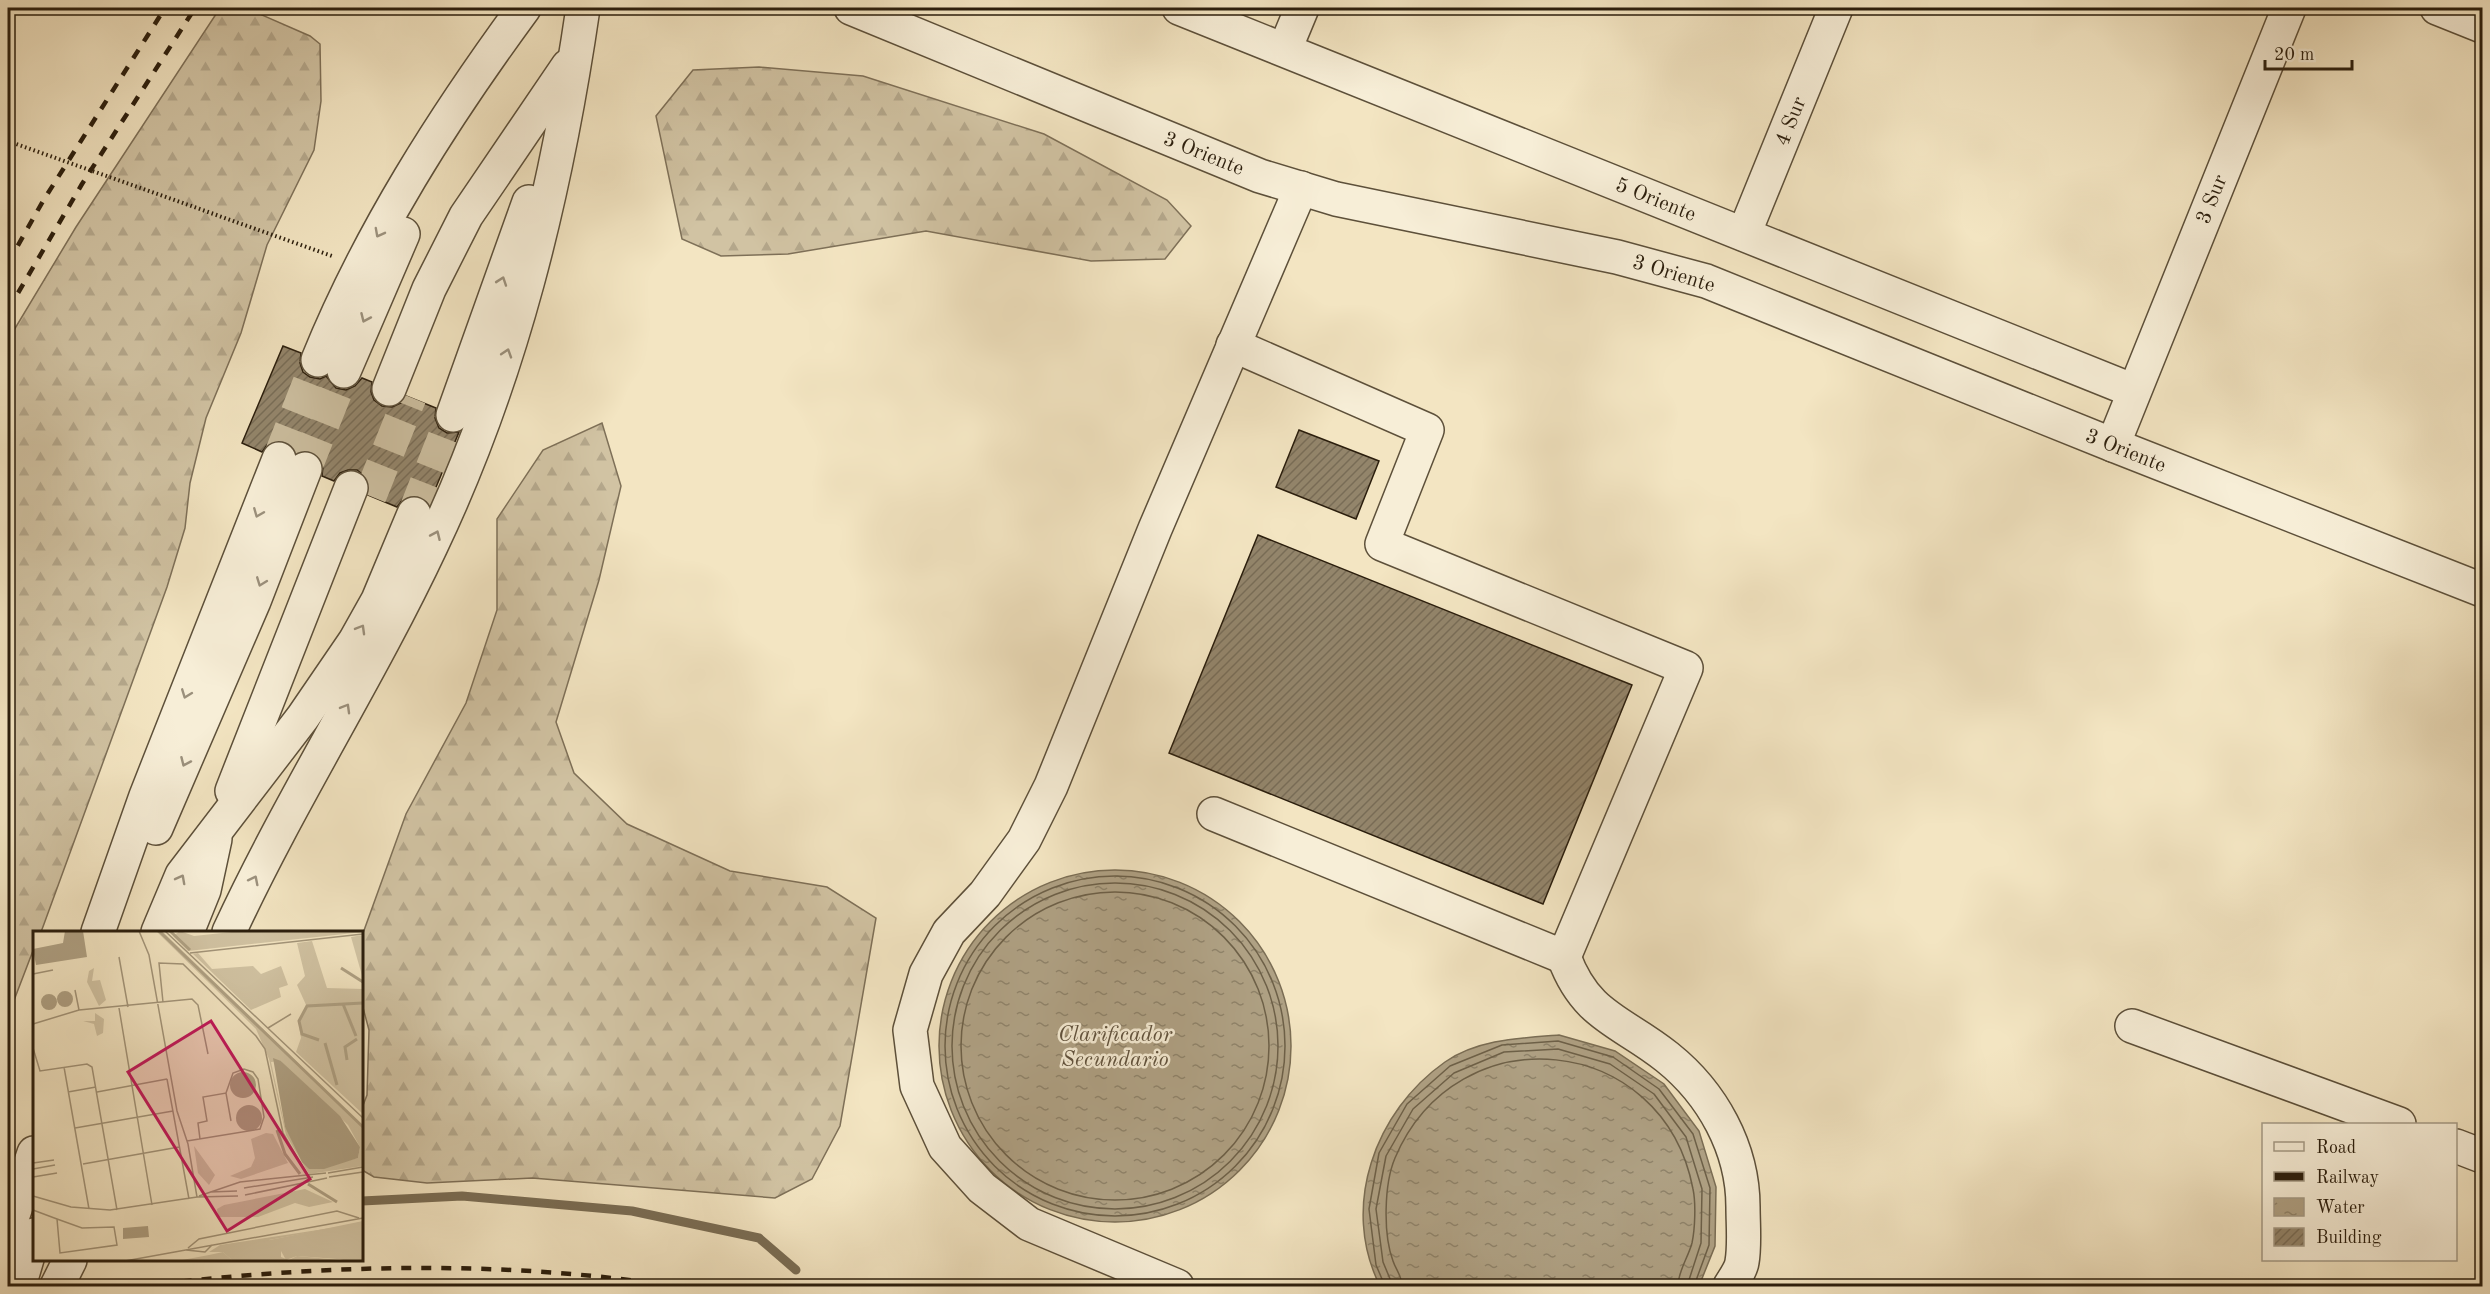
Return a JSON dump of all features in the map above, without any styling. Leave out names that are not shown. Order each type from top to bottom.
[{"type":"lane","points":[[524,8],[449,116],[362,267],[331,365],[386,269],[416,207],[511,46],[530,8]]},
{"type":"lane","points":[[230,931],[288,814],[406,599],[461,478],[508,352],[532,272],[561,140],[583,8]]},
{"type":"lane","name":"3 Oriente","points":[[851,8],[1260,176],[1336,199],[1617,257],[1706,281],[2482,590]]},
{"type":"lane","name":"5 Oriente","points":[[1179,8],[2133,391]]},
{"type":"lane","points":[[1285,49],[1302,8]]},
{"type":"lane","name":"4 Sur","points":[[1744,234],[1836,8]]},
{"type":"lane","name":"3 Sur","points":[[2113,445],[2289,8]]},
{"type":"lane","points":[[2437,8],[2482,26]]},
{"type":"lane","points":[[399,393],[446,252],[466,216],[574,57]]},
{"type":"lane","points":[[453,415],[527,208],[574,57]]},
{"type":"lane","points":[[1178,1287],[1029,1224],[982,1188],[945,1147],[917,1086],[910,1030],[926,974],[949,932],[985,894],[1024,840],[1051,786],[1233,345],[1301,188]]},
{"type":"lane","points":[[1233,345],[1427,430],[1382,544],[1686,668],[1564,957],[1572,978],[1596,1009],[1666,1057],[1709,1099],[1727,1133],[1743,1186],[1742,1263],[1730,1287]]},
{"type":"lane","points":[[99,931],[146,796],[292,464],[254,601],[113,931]]},
{"type":"lane","points":[[188,931],[204,890],[217,830],[360,492]]},
{"type":"lane","points":[[159,931],[182,875],[303,717],[355,641],[378,600],[414,514]]},
{"type":"lane","points":[[1214,814],[1564,957]]},
{"type":"lane","points":[[2132,1026],[2394,1123]]},
{"type":"lane","points":[[2457,1146],[2482,1155]]},
{"type":"lane","points":[[8,1230],[33,1156]]},
{"type":"lane","points":[[18,1287],[33,1237]]},
{"type":"lane","points":[[42,1287],[53,1261]]},
{"type":"lane","points":[[57,1287],[70,1261]]},
{"type":"path","points":[[8,141],[362,267]]},
{"type":"green space","points":[[220,8],[246,8],[310,36],[320,44],[321,101],[314,150],[267,245],[241,333],[206,418],[190,483],[185,528],[167,587],[41,931],[33,931],[33,951],[8,1016],[8,340],[76,227]]},
{"type":"green space","points":[[759,67],[863,76],[1044,134],[1167,200],[1191,226],[1165,259],[1091,261],[926,231],[788,254],[721,256],[682,239],[656,116],[693,70]]},
{"type":"green space","points":[[602,423],[621,486],[599,580],[556,722],[574,773],[627,824],[730,871],[827,887],[876,918],[840,1126],[812,1179],[775,1198],[532,1178],[427,1183],[374,1177],[363,1171],[363,1105],[367,1095],[369,1030],[363,1008],[363,933],[406,814],[466,703],[497,610],[497,519],[543,450]]},
{"type":"water","name":"Clarificador Secundario","points":[[1098,870],[1132,870],[1166,877],[1198,890],[1240,921],[1262,948],[1278,978],[1288,1012],[1291,1046],[1288,1080],[1278,1114],[1262,1144],[1240,1171],[1213,1193],[1183,1209],[1132,1222],[1098,1222],[1064,1215],[1032,1202],[1003,1182],[979,1158],[959,1129],[946,1097],[939,1063],[939,1029],[946,995],[959,963],[979,934],[1003,910],[1032,890],[1064,877]]},
{"type":"water","points":[[1559,1035],[1615,1051],[1664,1084],[1699,1131],[1716,1187],[1715,1246],[1699,1286],[1380,1286],[1368,1256],[1363,1225],[1365,1193],[1371,1163],[1383,1134],[1400,1107],[1420,1082],[1445,1062],[1471,1048],[1500,1041]]},
{"type":"building","points":[[283,346],[301,353],[300,363],[303,372],[310,377],[320,379],[326,376],[336,388],[346,390],[355,386],[362,378],[372,382],[371,392],[374,400],[382,406],[392,407],[401,403],[406,396],[436,408],[435,418],[439,428],[447,433],[459,432],[429,504],[422,497],[412,495],[403,499],[397,507],[368,495],[370,486],[366,477],[357,470],[340,473],[334,481],[322,476],[323,466],[319,457],[311,451],[296,453],[285,441],[276,441],[267,445],[262,452],[242,443]]},
{"type":"building","points":[[1299,430],[1379,461],[1356,519],[1276,487]]},
{"type":"building","points":[[1258,535],[1632,685],[1543,904],[1169,753]]},
{"type":"waterway","points":[[363,1201],[462,1196],[632,1211],[759,1238],[796,1270]]},
{"type":"tunnel","points":[[279,459],[318,360]]},
{"type":"tunnel","points":[[305,469],[344,371]]},
{"type":"tunnel","points":[[370,496],[410,397]]},
{"type":"tunnel","points":[[414,514],[453,415]]},
{"type":"railway","points":[[8,263],[43,201],[165,8]]},
{"type":"railway","points":[[8,310],[82,184],[195,8]]},
{"type":"railway","points":[[142,1286],[274,1273],[407,1268],[540,1272],[606,1277],[672,1286]]}]
